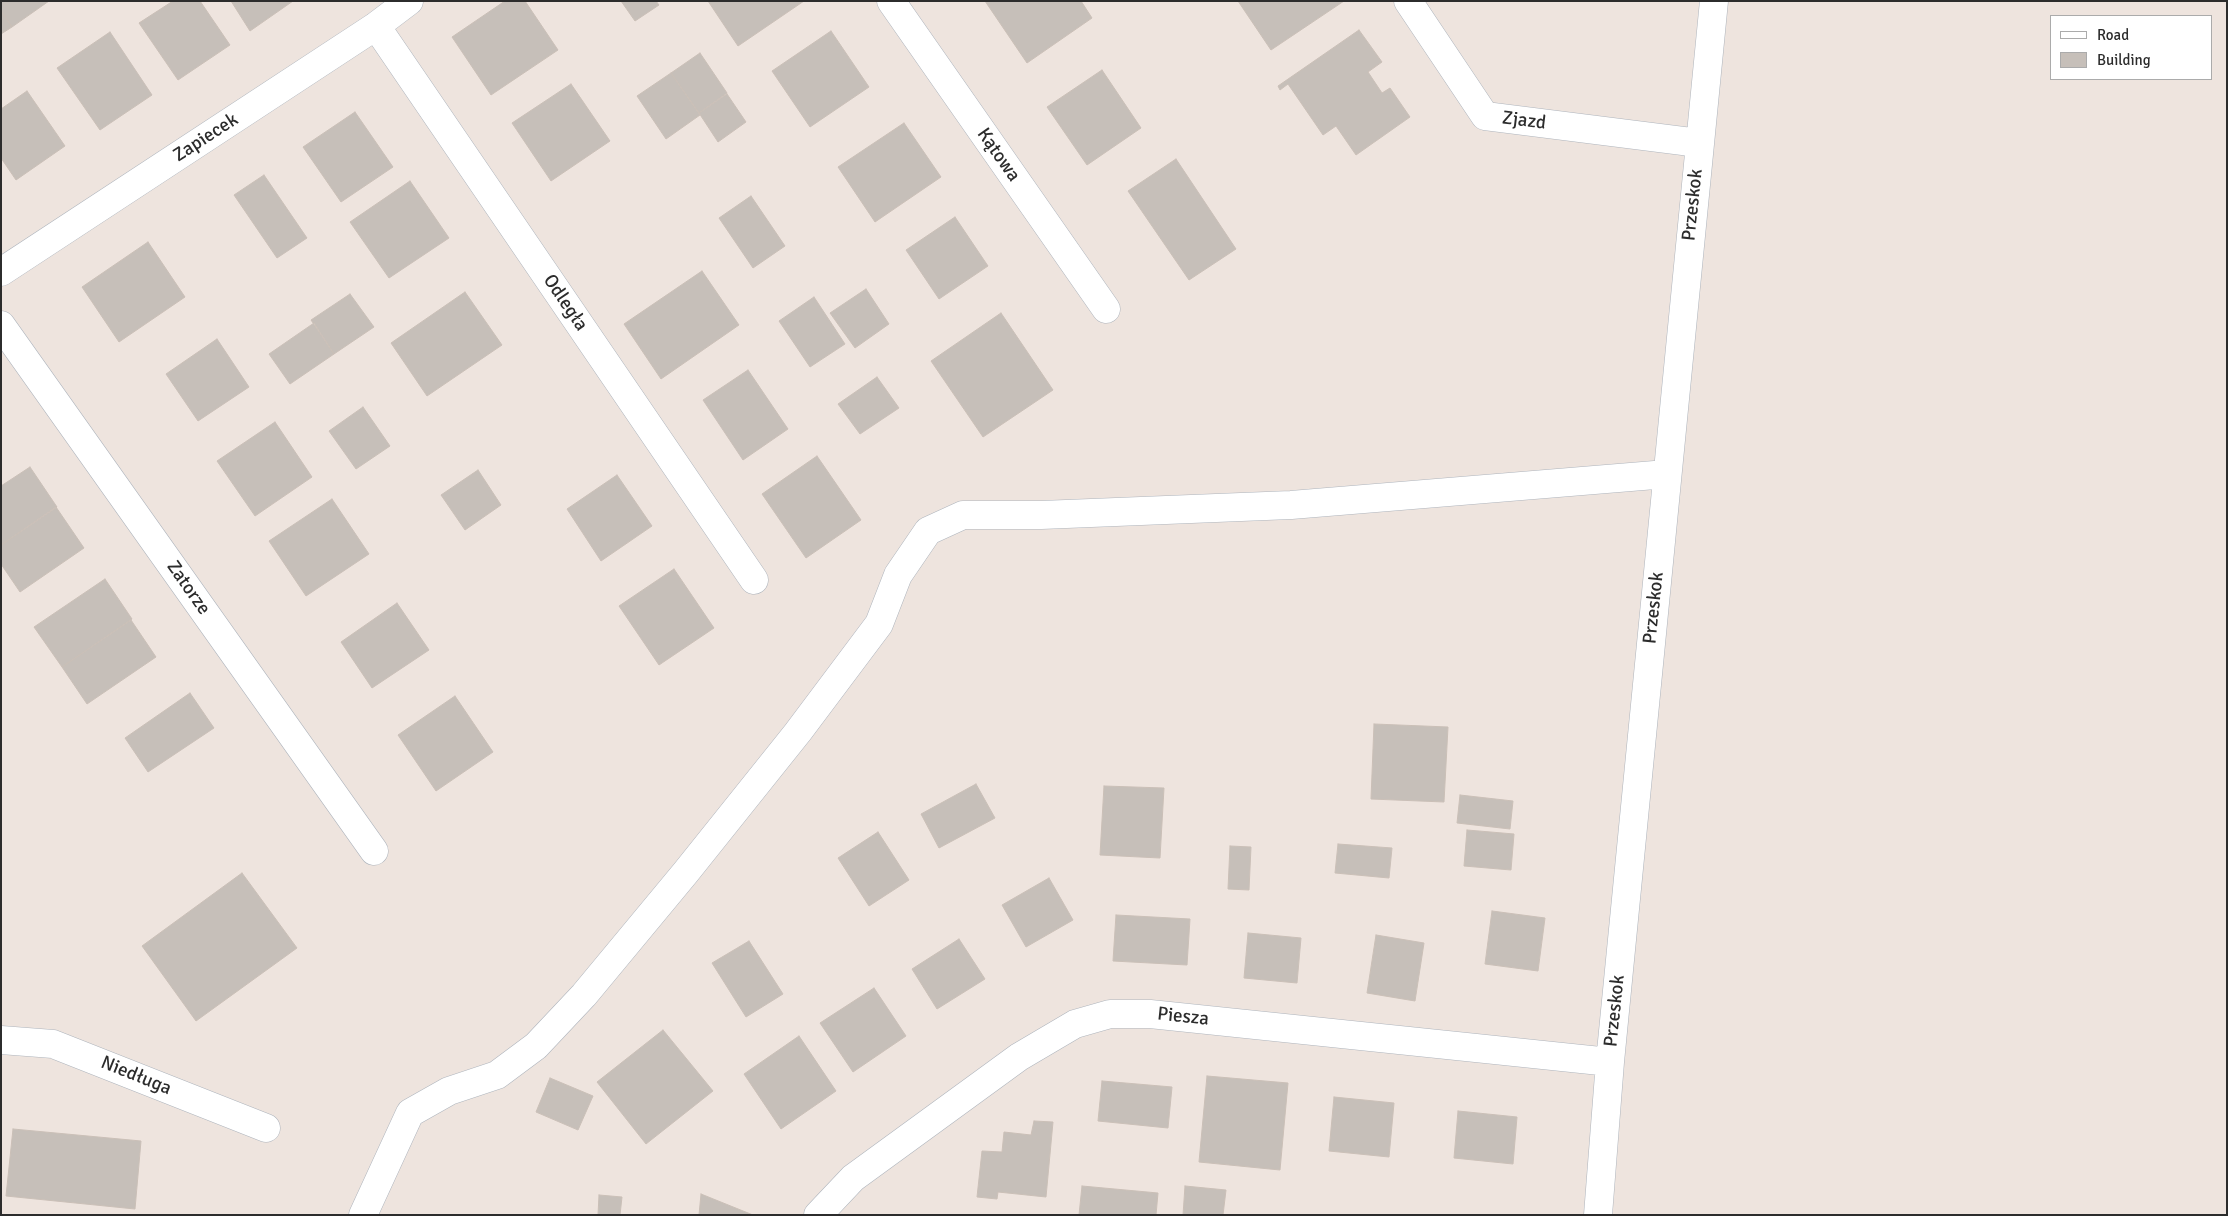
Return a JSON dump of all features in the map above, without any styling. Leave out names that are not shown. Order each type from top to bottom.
[{"type":"street","name":"Zapiecek","points":[[1,272],[376,26],[409,1]]},
{"type":"street","name":"Kątowa","points":[[891,1],[1106,308]]},
{"type":"street","name":"Zjazd","points":[[1408,1],[1485,116],[1699,143]]},
{"type":"street","name":"Przeskok","points":[[1598,1215],[1610,1062],[1714,1]]},
{"type":"street","name":"Odległa","points":[[376,26],[754,580]]},
{"type":"street","name":"Zatorze","points":[[1,325],[374,851]]},
{"type":"street","points":[[363,1215],[410,1113],[449,1091],[497,1075],[536,1046],[584,995],[686,872],[798,732],[879,624],[898,575],[928,531],[963,515],[1041,515],[1291,504],[1667,474]]},
{"type":"street","name":"Piesza","points":[[818,1215],[853,1178],[1019,1057],[1075,1024],[1110,1014],[1150,1014],[1610,1062]]},
{"type":"street","name":"Niedługa","points":[[1,1040],[53,1044],[266,1128]]},
{"type":"building","points":[[1,1],[49,1],[12,27],[1,11]]},
{"type":"building","points":[[173,1],[200,1],[230,45],[178,80],[139,23]]},
{"type":"building","points":[[231,1],[293,1],[250,31]]},
{"type":"building","points":[[505,1],[525,1],[558,50],[491,95],[452,37]]},
{"type":"building","points":[[621,1],[656,1],[659,5],[635,21]]},
{"type":"building","points":[[708,1],[804,1],[738,46]]},
{"type":"building","points":[[985,1],[1081,1],[1092,18],[1027,63]]},
{"type":"building","points":[[1238,1],[1344,1],[1271,50]]},
{"type":"building","points":[[1,11],[12,27],[1,34]]},
{"type":"building","points":[[1359,30],[1382,62],[1368,72],[1382,93],[1390,88],[1410,117],[1356,155],[1336,126],[1323,135],[1288,84],[1280,90],[1278,86]]},
{"type":"building","points":[[831,31],[869,87],[810,127],[772,71]]},
{"type":"building","points":[[110,32],[152,95],[100,130],[57,68]]},
{"type":"building","points":[[700,53],[727,93],[699,113],[671,73]]},
{"type":"building","points":[[1102,70],[1141,128],[1087,165],[1047,107]]},
{"type":"building","points":[[671,73],[700,115],[666,139],[637,96]]},
{"type":"building","points":[[571,84],[610,141],[551,181],[512,123]]},
{"type":"building","points":[[27,91],[65,146],[16,180],[1,158],[1,109]]},
{"type":"building","points":[[727,94],[746,122],[718,142],[699,113]]},
{"type":"building","points":[[355,112],[393,167],[341,202],[303,147]]},
{"type":"building","points":[[904,123],[941,177],[875,222],[838,167]]},
{"type":"building","points":[[1176,159],[1236,249],[1189,280],[1128,191]]},
{"type":"building","points":[[264,175],[307,238],[277,258],[234,195]]},
{"type":"building","points":[[410,181],[449,238],[389,278],[350,222]]},
{"type":"building","points":[[751,196],[785,246],[753,268],[719,218]]},
{"type":"building","points":[[955,217],[988,266],[939,299],[906,250]]},
{"type":"building","points":[[148,242],[185,297],[119,342],[82,287]]},
{"type":"building","points":[[702,271],[739,325],[661,379],[624,324]]},
{"type":"building","points":[[866,289],[889,324],[855,348],[830,313]]},
{"type":"building","points":[[465,292],[502,345],[427,396],[391,343]]},
{"type":"building","points":[[350,294],[374,327],[334,354],[311,320]]},
{"type":"building","points":[[814,297],[845,344],[810,367],[779,321]]},
{"type":"building","points":[[1001,313],[1053,390],[983,437],[931,361]]},
{"type":"building","points":[[314,323],[334,354],[290,384],[269,354]]},
{"type":"building","points":[[217,339],[249,387],[198,421],[166,374]]},
{"type":"building","points":[[748,370],[788,429],[743,460],[703,400]]},
{"type":"building","points":[[877,377],[899,408],[860,434],[838,404]]},
{"type":"building","points":[[363,407],[390,446],[356,469],[329,431]]},
{"type":"building","points":[[275,422],[312,477],[255,516],[217,461]]},
{"type":"building","points":[[817,456],[861,520],[806,558],[762,494]]},
{"type":"building","points":[[30,467],[57,507],[1,545],[1,486]]},
{"type":"building","points":[[478,470],[501,505],[465,530],[441,495]]},
{"type":"building","points":[[617,475],[652,526],[601,561],[567,509]]},
{"type":"building","points":[[332,499],[369,554],[306,596],[269,541]]},
{"type":"building","points":[[56,507],[84,548],[20,592],[1,564],[1,545]]},
{"type":"building","points":[[674,569],[714,628],[659,665],[619,606]]},
{"type":"building","points":[[105,579],[132,619],[62,667],[34,627]]},
{"type":"building","points":[[397,603],[429,650],[372,688],[341,642]]},
{"type":"building","points":[[131,620],[156,657],[87,704],[62,667]]},
{"type":"building","points":[[190,693],[214,728],[148,772],[125,738]]},
{"type":"building","points":[[455,696],[493,752],[436,791],[398,735]]},
{"type":"building","points":[[1374,724],[1448,727],[1444,802],[1371,799]]},
{"type":"building","points":[[976,784],[995,818],[939,848],[921,814]]},
{"type":"building","points":[[1104,786],[1164,788],[1160,858],[1100,855]]},
{"type":"building","points":[[1460,795],[1513,801],[1510,829],[1457,823]]},
{"type":"building","points":[[1467,830],[1514,834],[1511,870],[1464,866]]},
{"type":"building","points":[[878,832],[909,880],[869,906],[838,858]]},
{"type":"building","points":[[1338,844],[1392,848],[1389,878],[1335,873]]},
{"type":"building","points":[[1230,846],[1251,847],[1249,890],[1228,889]]},
{"type":"building","points":[[242,873],[297,948],[196,1021],[142,946]]},
{"type":"building","points":[[1049,878],[1073,920],[1026,947],[1002,905]]},
{"type":"building","points":[[1492,911],[1545,918],[1538,971],[1485,964]]},
{"type":"building","points":[[1116,915],[1190,919],[1187,965],[1113,961]]},
{"type":"building","points":[[1248,933],[1301,938],[1297,983],[1244,978]]},
{"type":"building","points":[[1376,935],[1424,943],[1415,1001],[1367,993]]},
{"type":"building","points":[[959,939],[985,979],[937,1009],[912,969]]},
{"type":"building","points":[[749,941],[783,994],[746,1017],[712,963]]},
{"type":"building","points":[[874,988],[906,1036],[853,1072],[820,1023]]},
{"type":"building","points":[[663,1030],[713,1091],[646,1144],[597,1082]]},
{"type":"building","points":[[799,1036],[836,1091],[781,1129],[744,1074]]},
{"type":"building","points":[[1207,1076],[1288,1083],[1280,1170],[1199,1162]]},
{"type":"building","points":[[550,1078],[593,1096],[578,1130],[536,1112]]},
{"type":"building","points":[[1102,1081],[1172,1087],[1168,1128],[1098,1121]]},
{"type":"building","points":[[1334,1097],[1394,1103],[1389,1157],[1329,1151]]},
{"type":"building","points":[[1458,1111],[1517,1117],[1513,1164],[1454,1158]]},
{"type":"building","points":[[1034,1121],[1053,1122],[1046,1197],[998,1192],[997,1199],[977,1197],[982,1151],[1002,1152],[1004,1132],[1031,1135]]},
{"type":"building","points":[[13,1129],[141,1141],[135,1209],[6,1196]]},
{"type":"building","points":[[1082,1186],[1158,1193],[1156,1215],[1079,1215]]},
{"type":"building","points":[[1185,1186],[1226,1190],[1223,1215],[1183,1215]]},
{"type":"building","points":[[701,1194],[753,1215],[699,1215]]},
{"type":"building","points":[[599,1195],[622,1197],[620,1215],[598,1215]]}]
